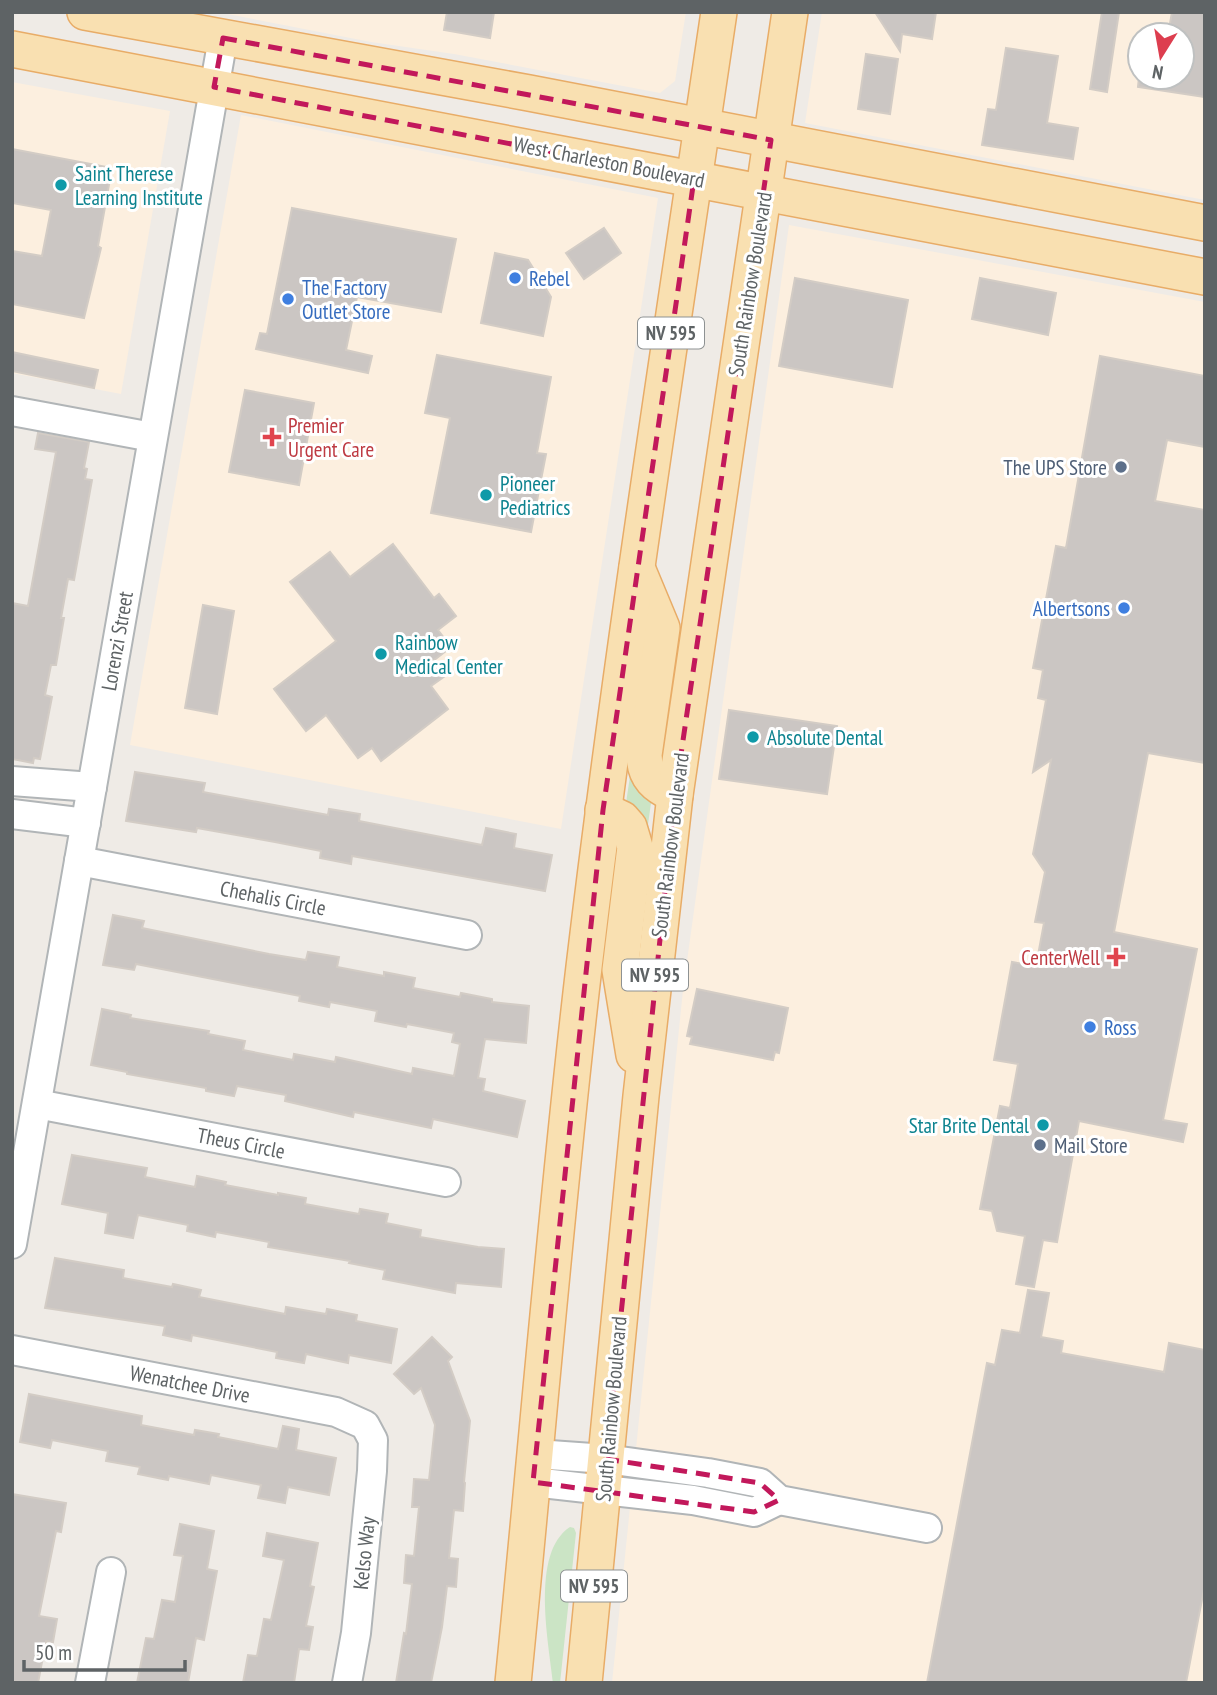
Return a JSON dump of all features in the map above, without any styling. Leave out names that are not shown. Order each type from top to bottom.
[{"type":"main road","points":[[85,12],[529,93],[1205,223]]},
{"type":"main road","name":"NV 595","points":[[513,1683],[562,1162],[603,810],[636,565],[719,12]]},
{"type":"main road","name":"South Rainbow Boulevard","points":[[584,1683],[641,1096],[675,795],[790,12]]},
{"type":"main road","name":"West Charleston Boulevard","points":[[12,48],[1205,277]]},
{"type":"main road","points":[[636,565],[662,628],[644,755],[645,766],[648,777],[656,785],[675,795]]},
{"type":"main road","points":[[603,810],[622,819],[629,827],[635,847],[620,970],[641,1096]]},
{"type":"main road","points":[[525,1563],[539,1683]]},
{"type":"street","name":"Lorenzi Street","points":[[12,1244],[223,38]]},
{"type":"street","points":[[12,411],[152,437]]},
{"type":"street","points":[[12,781],[92,787]]},
{"type":"street","points":[[12,814],[86,823]]},
{"type":"street","name":"Chehalis Circle","points":[[79,861],[467,935]]},
{"type":"street","name":"Theus Circle","points":[[37,1104],[446,1182]]},
{"type":"street","name":"Wenatchee Drive","points":[[12,1350],[336,1412],[365,1425]]},
{"type":"street","name":"Kelso Way","points":[[347,1683],[356,1633],[372,1471],[373,1440],[365,1425]]},
{"type":"street","points":[[534,1468],[605,1474],[692,1500],[754,1512],[779,1500],[927,1528]]},
{"type":"street","points":[[90,1683],[111,1572]]},
{"type":"highlighted area","points":[[223,38],[771,140],[675,795],[606,1459],[760,1483],[779,1500],[754,1512],[533,1482],[603,810],[694,179],[214,87]]},
{"type":"shaded area","points":[[217,12],[686,12],[675,81],[660,93]]},
{"type":"shaded area","points":[[822,12],[1205,12],[1205,200],[805,123]]},
{"type":"shaded area","points":[[12,82],[170,111],[121,394],[12,373]]},
{"type":"shaded area","points":[[241,115],[658,198],[561,829],[130,745]]},
{"type":"shaded area","points":[[789,225],[1205,302],[1205,1683],[612,1683],[683,990]]},
{"type":"green space","points":[[639,716],[652,796],[638,895],[626,803]]},
{"type":"green space","points":[[570,1527],[574,1528],[576,1533],[560,1683],[553,1683],[546,1623],[546,1577],[550,1557],[558,1540]]},
{"type":"building","points":[[447,12],[494,12],[490,38],[444,30]]},
{"type":"building","points":[[875,12],[936,12],[932,39],[902,34],[900,51]]},
{"type":"building","points":[[1102,12],[1119,12],[1107,92],[1090,89]]},
{"type":"building","points":[[1172,12],[1205,12],[1205,97],[1165,91],[1196,91],[1196,21],[1170,21]]},
{"type":"building","points":[[1006,48],[1058,56],[1047,123],[1078,128],[1073,159],[982,145],[988,109],[996,110]]},
{"type":"building","points":[[866,54],[898,59],[890,114],[858,109]]},
{"type":"building","points":[[12,149],[112,168],[98,246],[101,248],[84,318],[12,304],[12,251],[42,256],[51,210],[12,203]]},
{"type":"building","points":[[292,208],[456,239],[441,312],[357,297],[346,350],[372,356],[368,373],[256,349],[260,333],[267,334]]},
{"type":"building","name":"Rebel","points":[[604,228],[621,253],[584,279],[566,253]]},
{"type":"building","name":"Rebel","points":[[495,253],[528,260],[551,297],[543,336],[481,323]]},
{"type":"building","points":[[795,278],[908,300],[892,387],[779,366]]},
{"type":"building","points":[[980,278],[1056,293],[1048,335],[972,319]]},
{"type":"building","points":[[12,352],[98,370],[94,388],[12,371]]},
{"type":"building","points":[[437,355],[551,377],[537,453],[546,454],[531,532],[431,513],[450,418],[425,413]]},
{"type":"building","points":[[1100,356],[1205,376],[1205,447],[1167,440],[1155,501],[1205,510],[1205,763],[1148,753],[1114,932],[1197,949],[1163,1120],[1187,1124],[1183,1142],[1079,1121],[1057,1242],[1043,1240],[1034,1287],[1016,1284],[1025,1236],[997,1231],[992,1211],[980,1209],[1000,1106],[1010,1108],[1018,1064],[994,1060],[1012,962],[1036,966],[1044,923],[1035,922],[1045,872],[1033,854],[1051,760],[1033,772],[1046,700],[1038,698],[1043,670],[1033,668],[1056,546],[1066,548]]},
{"type":"building","name":"Premier Urgent Care","points":[[245,390],[314,403],[299,485],[229,472]]},
{"type":"building","points":[[38,433],[89,442],[84,468],[87,469],[85,479],[92,480],[74,580],[68,579],[56,665],[51,665],[45,695],[52,697],[40,759],[34,758],[33,763],[12,759],[12,603],[28,606],[56,452],[35,449]]},
{"type":"building","name":"Rainbow Medical Center","points":[[393,544],[434,598],[439,594],[456,616],[438,630],[451,647],[433,661],[445,676],[431,686],[448,709],[381,761],[372,748],[358,758],[326,715],[306,731],[274,689],[336,641],[290,582],[330,552],[350,577]]},
{"type":"building","points":[[203,605],[234,611],[217,714],[185,708]]},
{"type":"building","points":[[729,710],[837,726],[827,794],[719,779]]},
{"type":"building","points":[[135,772],[205,783],[203,792],[328,815],[329,809],[360,814],[359,821],[482,845],[486,828],[516,834],[514,848],[552,855],[545,891],[352,856],[351,864],[320,858],[321,851],[275,842],[197,828],[196,832],[126,821]]},
{"type":"building","points":[[113,915],[144,921],[142,928],[269,954],[306,960],[308,952],[339,957],[337,967],[384,976],[384,972],[415,978],[413,988],[460,997],[461,993],[492,999],[492,1002],[529,1006],[526,1043],[485,1039],[478,1078],[485,1079],[483,1091],[525,1101],[517,1137],[433,1119],[431,1128],[354,1112],[353,1117],[285,1101],[286,1095],[237,1086],[234,1096],[91,1065],[102,1009],[131,1015],[130,1018],[209,1031],[208,1034],[245,1041],[243,1050],[293,1060],[294,1054],[335,1062],[336,1057],[412,1074],[413,1068],[454,1076],[460,1044],[452,1042],[454,1033],[375,1021],[377,1011],[330,1002],[329,1007],[299,1001],[300,996],[136,964],[134,970],[103,965]]},
{"type":"building","points":[[697,989],[788,1008],[779,1053],[775,1052],[773,1060],[690,1044],[692,1037],[687,1036]]},
{"type":"building","points":[[72,1155],[147,1168],[145,1177],[195,1187],[197,1176],[226,1182],[225,1185],[306,1198],[305,1204],[359,1214],[360,1209],[388,1214],[386,1223],[421,1230],[420,1237],[504,1249],[501,1287],[456,1283],[455,1293],[383,1279],[385,1270],[268,1247],[269,1242],[216,1232],[215,1237],[187,1231],[188,1225],[138,1215],[133,1238],[105,1233],[108,1213],[62,1204]]},
{"type":"building","points":[[55,1258],[124,1270],[123,1278],[201,1290],[199,1297],[285,1314],[286,1307],[326,1314],[327,1309],[357,1315],[356,1321],[397,1329],[391,1363],[349,1355],[348,1363],[306,1354],[304,1363],[276,1358],[277,1352],[192,1335],[191,1341],[163,1335],[165,1326],[45,1308]]},
{"type":"building","points":[[1028,1290],[1049,1293],[1041,1337],[1063,1341],[1061,1353],[1164,1372],[1169,1343],[1205,1350],[1205,1584],[1186,1683],[927,1683],[987,1363],[995,1365],[1002,1330],[1020,1333]]},
{"type":"building","points":[[432,1337],[452,1357],[448,1361],[470,1421],[463,1511],[454,1510],[449,1558],[458,1559],[456,1587],[447,1586],[431,1683],[396,1683],[412,1584],[404,1583],[406,1555],[414,1556],[419,1507],[412,1507],[414,1479],[429,1480],[435,1425],[421,1388],[414,1394],[394,1374]]},
{"type":"building","points":[[29,1394],[142,1416],[141,1425],[194,1435],[195,1430],[219,1434],[218,1437],[278,1449],[283,1426],[299,1429],[296,1450],[336,1458],[329,1495],[288,1487],[285,1503],[258,1498],[261,1485],[211,1475],[209,1484],[169,1476],[168,1480],[138,1474],[140,1467],[106,1461],[108,1451],[52,1440],[50,1448],[20,1442]]},
{"type":"building","points":[[12,1494],[66,1503],[61,1532],[56,1531],[39,1616],[57,1619],[53,1642],[46,1641],[38,1683],[12,1683]]},
{"type":"building","points":[[180,1524],[214,1531],[207,1569],[217,1571],[204,1640],[196,1638],[188,1683],[137,1683],[146,1638],[154,1639],[162,1600],[175,1602],[183,1556],[174,1555]]},
{"type":"building","points":[[267,1533],[318,1543],[310,1586],[314,1587],[306,1626],[313,1627],[309,1650],[299,1649],[294,1683],[243,1683],[248,1655],[257,1656],[264,1619],[271,1620],[284,1560],[263,1556]]},
{"type":"place","name":"Saint Therese Learning Institute","points":[[61,185]]},
{"type":"place","name":"Rebel","points":[[515,278]]},
{"type":"place","name":"The Factory Outlet Store","points":[[288,299]]},
{"type":"place","name":"Premier Urgent Care","points":[[272,437]]},
{"type":"place","name":"The UPS Store","points":[[1121,467]]},
{"type":"place","name":"Pioneer Pediatrics","points":[[486,495]]},
{"type":"place","name":"Albertsons","points":[[1124,608]]},
{"type":"place","name":"Rainbow Medical Center","points":[[381,654]]},
{"type":"place","name":"Absolute Dental","points":[[753,737]]},
{"type":"place","name":"CenterWell","points":[[1116,957]]},
{"type":"place","name":"Ross","points":[[1090,1027]]},
{"type":"place","name":"Star Brite Dental","points":[[1043,1125]]},
{"type":"place","name":"Mail Store","points":[[1040,1145]]}]
